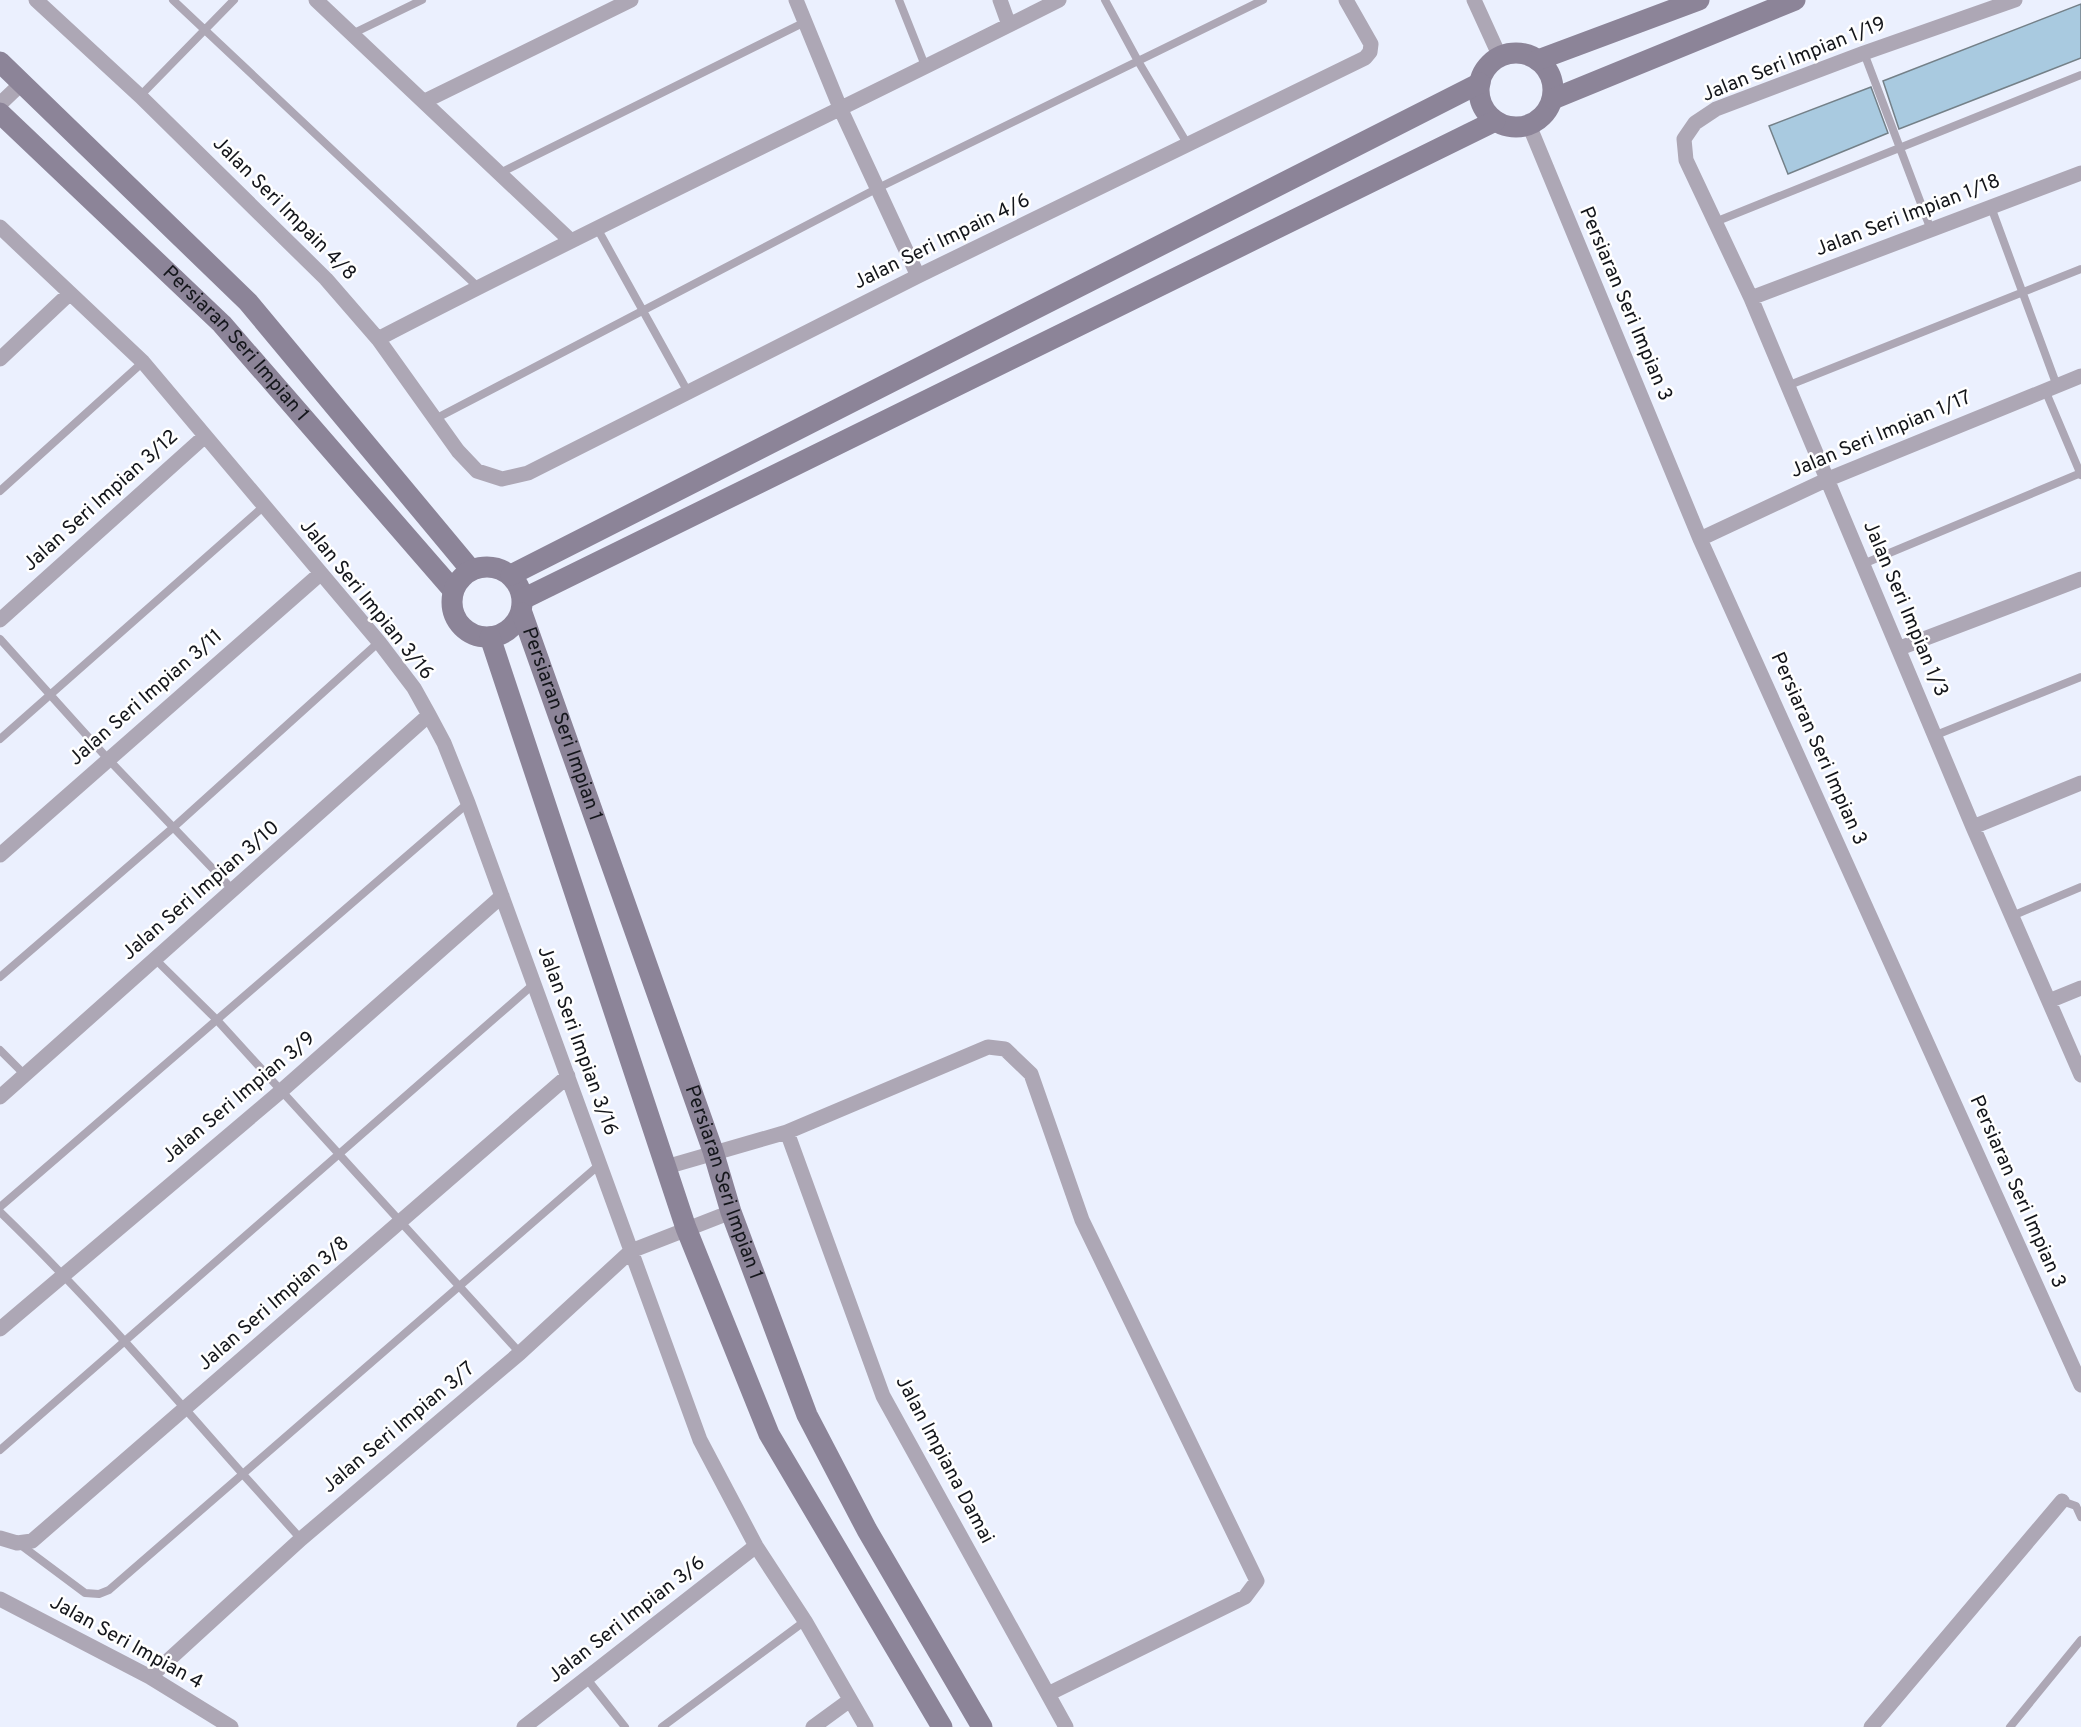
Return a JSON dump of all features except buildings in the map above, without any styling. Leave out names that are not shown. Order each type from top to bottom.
[{"type":"street","name":"Jalan Seri Impain 4/8","points":[[36,0],[140,96],[293,245],[378,339],[435,419],[477,471]]},
{"type":"street","points":[[316,0],[354,33],[570,240]]},
{"type":"street","points":[[425,101],[631,0]]},
{"type":"street","points":[[796,0],[841,110],[918,276]]},
{"type":"street","points":[[1000,0],[1010,25]]},
{"type":"street","points":[[378,339],[570,240],[841,110],[1059,0]]},
{"type":"street","name":"Jalan Seri Impain 4/6","points":[[477,471],[502,479],[528,473],[918,276],[1365,58],[1370,52],[1371,44],[1346,0]]},
{"type":"street","points":[[1474,0],[1500,57]]},
{"type":"street","points":[[1538,60],[1699,0]]},
{"type":"street","points":[[1552,99],[1795,0]]},
{"type":"street","name":"Jalan Seri Impian 1/19","points":[[1686,160],[1684,139],[1695,123],[1716,109],[1864,52],[2015,0]]},
{"type":"street","points":[[1520,54],[1538,60],[1551,78],[1552,99],[1548,110],[1528,125],[1511,127],[1495,121],[1485,110],[1480,97],[1480,83],[1491,63],[1500,57],[1520,54]]},
{"type":"street","points":[[0,62],[248,302],[471,570]]},
{"type":"street","points":[[0,104],[23,82]]},
{"type":"street","points":[[511,575],[1480,83]]},
{"type":"street","name":"Persiaran Seri Impian 1","points":[[0,113],[222,324],[453,590]]},
{"type":"street","points":[[522,606],[1495,121]]},
{"type":"street","name":"Persiaran Seri Impian 3","points":[[1528,125],[1700,539],[2081,1385]]},
{"type":"street","name":"Jalan Seri Impian 1/3","points":[[1686,160],[1750,298],[1826,480],[1900,648],[1973,827],[2081,1075]]},
{"type":"street","name":"Jalan Seri Impian 1/18","points":[[1750,298],[2081,173]]},
{"type":"street","name":"Jalan Seri Impian 3/16","points":[[2,231],[69,294],[113,331],[143,362],[414,688],[444,743],[468,803],[700,1440],[756,1546],[805,1621],[866,1727]]},
{"type":"street","points":[[0,359],[69,294]]},
{"type":"street","name":"Jalan Seri Impian 1/17","points":[[1700,539],[1826,480],[2081,376]]},
{"type":"street","name":"Jalan Seri Impian 3/12","points":[[0,620],[204,437]]},
{"type":"street","points":[[485,566],[499,568],[511,575],[520,586],[522,606],[515,625],[504,634],[490,637],[470,632],[455,618],[452,604],[453,590],[460,578],[471,570],[485,566]]},
{"type":"street","name":"Jalan Seri Impian 3/11","points":[[0,855],[320,574]]},
{"type":"street","points":[[1900,648],[2081,579]]},
{"type":"street","name":"Persiaran Seri Impian 1","points":[[522,606],[713,1151],[731,1212],[807,1415],[867,1530],[982,1727]]},
{"type":"street","name":"Persiaran Seri Impian 1","points":[[490,637],[686,1228],[769,1434],[942,1727]]},
{"type":"street","name":"Jalan Seri Impian 3/10","points":[[0,1097],[429,716]]},
{"type":"street","points":[[1973,827],[2081,783]]},
{"type":"street","name":"Jalan Seri Impian 3/9","points":[[0,1329],[280,1092],[502,896]]},
{"type":"street","points":[[2049,1001],[2081,988]]},
{"type":"street","points":[[666,1167],[713,1151],[786,1132],[988,1047],[1005,1049],[1031,1074],[1082,1220],[1257,1581],[1245,1597],[1048,1694]]},
{"type":"street","name":"Jalan Seri Impian 3/8","points":[[17,1543],[32,1541],[568,1076]]},
{"type":"street","name":"Jalan Impiana Damai","points":[[786,1132],[883,1396],[1066,1727]]},
{"type":"street","name":"Jalan Seri Impian 3/7","points":[[150,1677],[301,1539],[520,1353],[631,1251],[731,1212]]},
{"type":"street","points":[[1871,1727],[2062,1501]]},
{"type":"street","points":[[0,1538],[17,1543]]},
{"type":"street","name":"Jalan Seri Impian 3/6","points":[[524,1727],[756,1546]]},
{"type":"street","name":"Jalan Seri Impian 4","points":[[0,1599],[150,1677],[231,1727]]},
{"type":"street","points":[[813,1727],[850,1700]]},
{"type":"lane","points":[[173,0],[478,287]]},
{"type":"lane","points":[[140,96],[234,0]]},
{"type":"lane","points":[[354,33],[423,0]]},
{"type":"lane","points":[[899,0],[926,68]]},
{"type":"lane","points":[[1105,0],[1188,145]]},
{"type":"lane","points":[[435,419],[876,189],[1263,0]]},
{"type":"lane","points":[[500,173],[805,22]]},
{"type":"lane","points":[[1864,52],[1931,230]]},
{"type":"lane","points":[[1715,222],[2081,75]]},
{"type":"lane","points":[[1863,564],[2081,474],[2051,388],[2023,291],[1991,207]]},
{"type":"lane","points":[[597,228],[688,392]]},
{"type":"lane","points":[[1787,386],[2081,269]]},
{"type":"lane","points":[[0,490],[143,362]]},
{"type":"lane","points":[[0,739],[263,507]]},
{"type":"lane","points":[[0,639],[52,694],[108,759],[175,826],[234,891]]},
{"type":"lane","points":[[0,977],[175,826],[378,642]]},
{"type":"lane","points":[[1936,735],[2081,677]]},
{"type":"lane","points":[[0,1207],[468,803]]},
{"type":"lane","points":[[2012,916],[2081,887]]},
{"type":"lane","points":[[155,959],[216,1019],[280,1092],[460,1284],[520,1353]]},
{"type":"lane","points":[[0,1450],[535,983]]},
{"type":"lane","points":[[0,1050],[25,1075]]},
{"type":"lane","points":[[17,1543],[85,1593],[99,1594],[109,1590],[599,1165]]},
{"type":"lane","points":[[0,1212],[64,1273],[125,1339],[301,1539]]},
{"type":"lane","points":[[2062,1501],[2076,1506],[2081,1517]]},
{"type":"lane","points":[[662,1727],[805,1621]]},
{"type":"lane","points":[[2010,1727],[2081,1640]]},
{"type":"lane","points":[[587,1679],[625,1727]]}]
